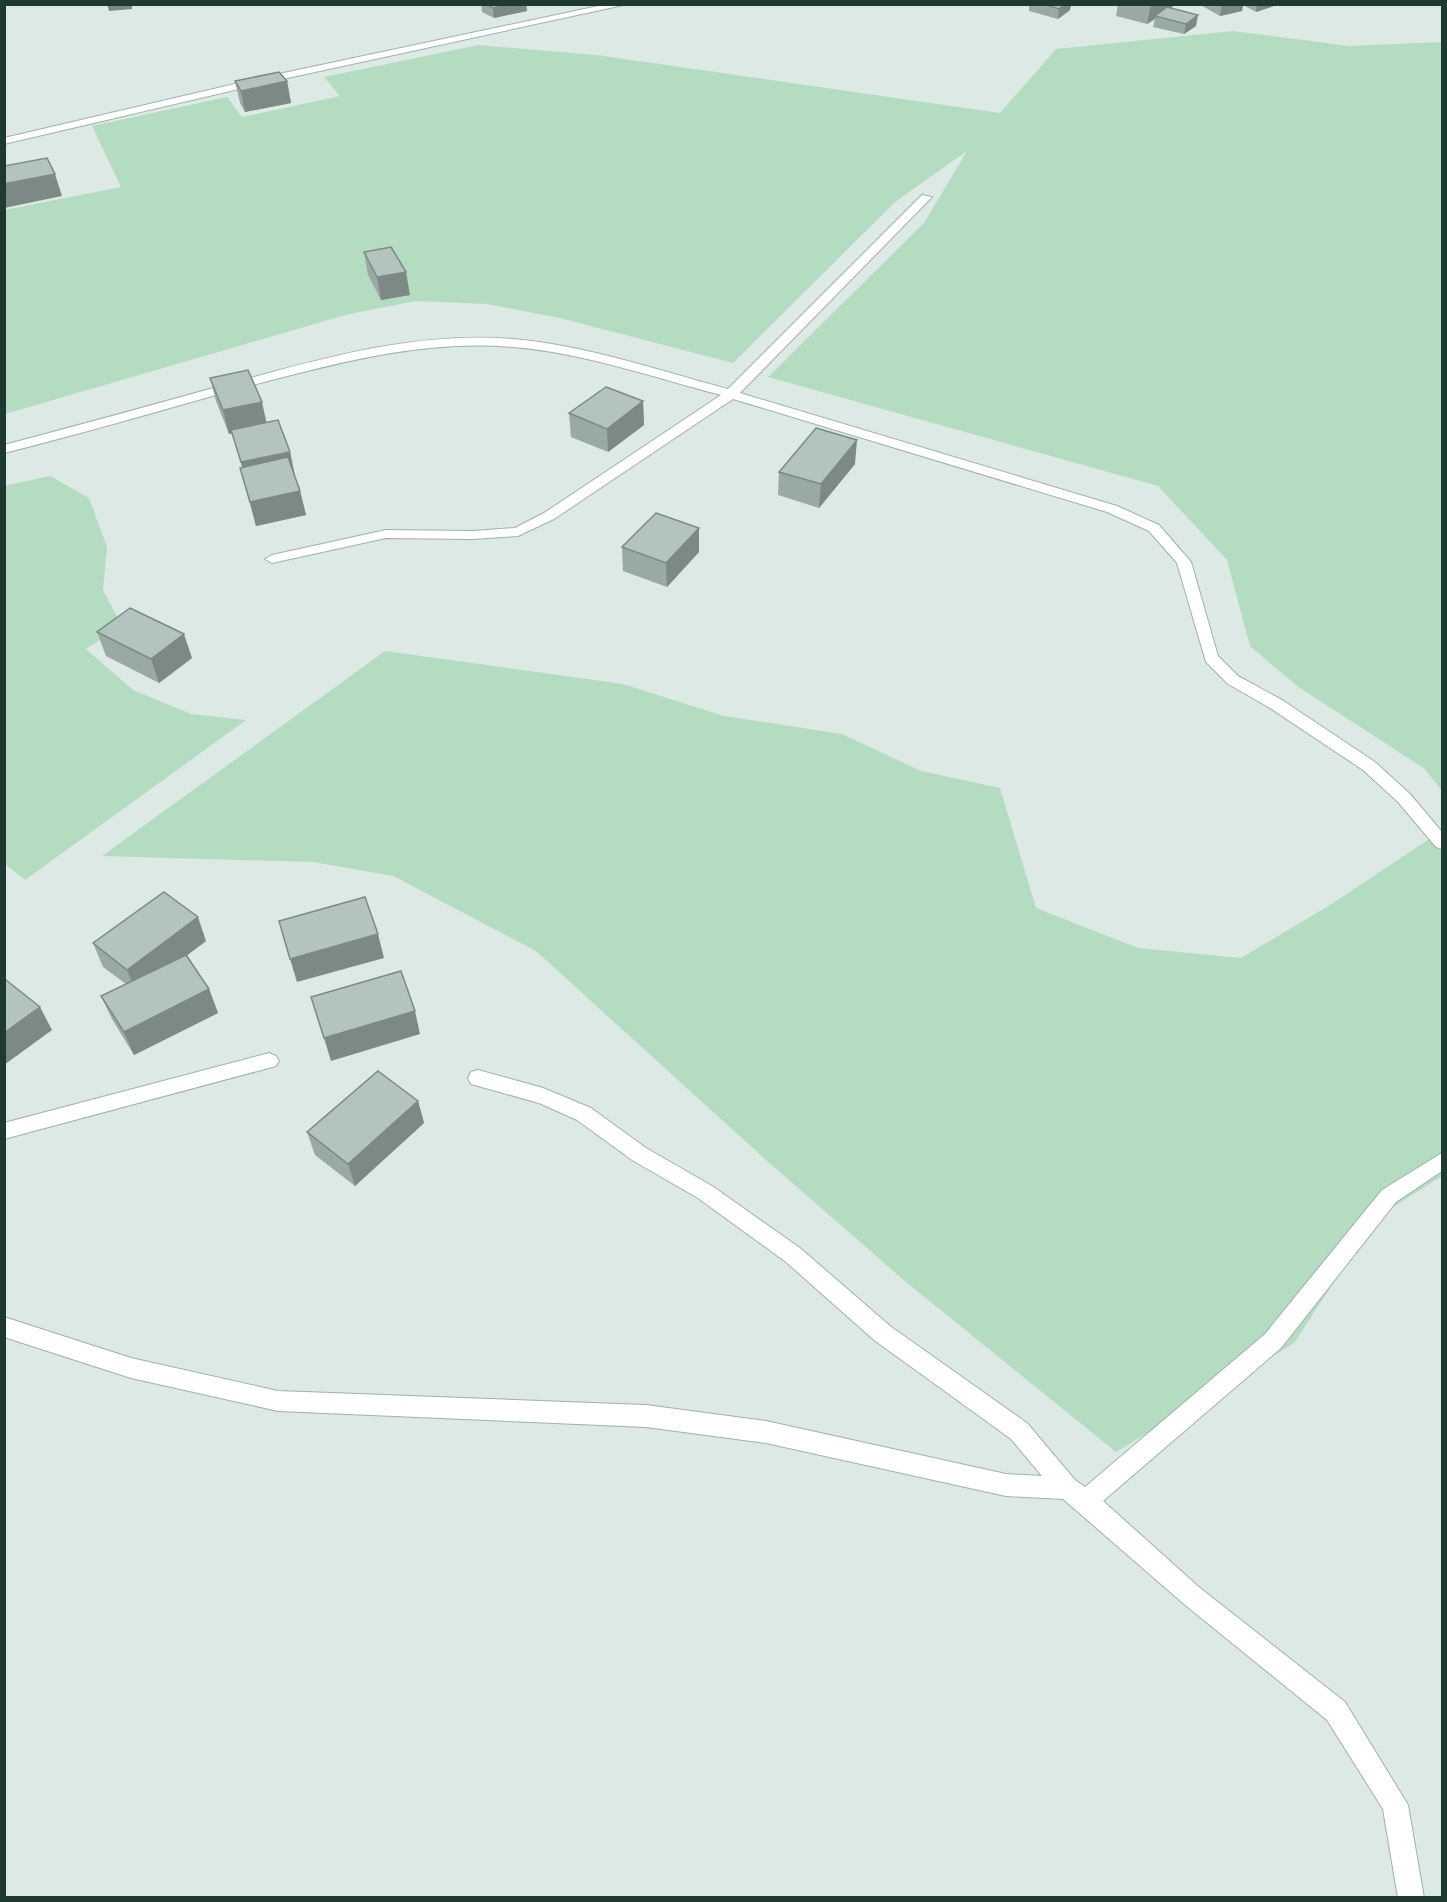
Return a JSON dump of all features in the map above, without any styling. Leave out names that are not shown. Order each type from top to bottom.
[{"type":"street","points":[[4,141],[316,69],[624,4]]},
{"type":"street","points":[[272,559],[386,534],[473,535],[518,532],[549,516],[731,394],[926,197]]},
{"type":"street","points":[[4,449],[310,366],[395,347],[462,342],[512,343],[572,351],[731,394],[1112,508],[1154,528],[1184,562],[1196,597],[1211,658],[1233,680],[1276,704],[1369,766],[1404,798],[1443,843]]},
{"type":"street","points":[[4,1131],[269,1061]]},
{"type":"street","points":[[478,1078],[543,1096],[584,1114],[639,1154],[705,1192],[793,1255],[882,1332],[1019,1431],[1076,1495],[1192,1596],[1336,1711],[1395,1805],[1411,1898]]},
{"type":"street","points":[[4,1327],[131,1368],[278,1401],[646,1416],[766,1432],[1006,1485],[1076,1495],[1273,1341],[1389,1196],[1443,1161]]},
{"type":"green space","points":[[1233,31],[1349,46],[1442,42],[1442,791],[1425,769],[1297,686],[1250,646],[1227,560],[1158,486],[768,377],[924,223],[967,151],[895,202],[733,363],[560,318],[487,304],[416,301],[349,314],[5,414],[5,210],[121,187],[92,126],[227,97],[242,117],[340,96],[324,77],[479,45],[596,55],[1000,113],[1056,49]]},
{"type":"green space","points":[[50,476],[89,498],[107,547],[103,590],[122,626],[86,649],[133,690],[191,714],[246,720],[25,880],[5,864],[4,486]]},
{"type":"green space","points":[[385,651],[623,684],[724,716],[842,734],[921,771],[1000,788],[1036,908],[1138,948],[1241,958],[1330,905],[1434,836],[1442,848],[1442,1176],[1376,1218],[1294,1343],[1116,1452],[906,1282],[767,1161],[536,951],[393,876],[313,862],[102,856]]},
{"type":"building","points":[[486,4],[509,4],[493,8]]},
{"type":"building","points":[[1044,4],[1065,4],[1059,9]]},
{"type":"building","points":[[1167,7],[1198,15],[1186,24],[1155,16]]},
{"type":"building","points":[[279,72],[287,81],[241,91],[235,81]]},
{"type":"building","points":[[47,158],[55,174],[4,184],[4,166]]},
{"type":"building","points":[[391,247],[406,272],[377,277],[364,252]]},
{"type":"building","points":[[248,370],[262,402],[223,410],[210,378]]},
{"type":"building","points":[[606,387],[643,401],[607,429],[569,413]]},
{"type":"building","points":[[278,420],[290,452],[241,462],[231,430]]},
{"type":"building","points":[[816,428],[857,440],[821,484],[779,472]]},
{"type":"building","points":[[288,457],[300,491],[250,502],[240,468]]},
{"type":"building","points":[[656,513],[699,528],[666,563],[622,547]]},
{"type":"building","points":[[130,608],[184,634],[151,659],[97,632]]},
{"type":"building","points":[[164,892],[198,917],[127,970],[93,943]]},
{"type":"building","points":[[365,897],[378,934],[290,959],[279,921]]},
{"type":"building","points":[[186,955],[209,989],[124,1032],[101,996]]},
{"type":"building","points":[[401,971],[415,1011],[324,1038],[311,997]]},
{"type":"building","points":[[6,980],[40,1007],[4,1033],[4,981]]},
{"type":"building","points":[[378,1071],[418,1101],[348,1164],[307,1132]]}]
